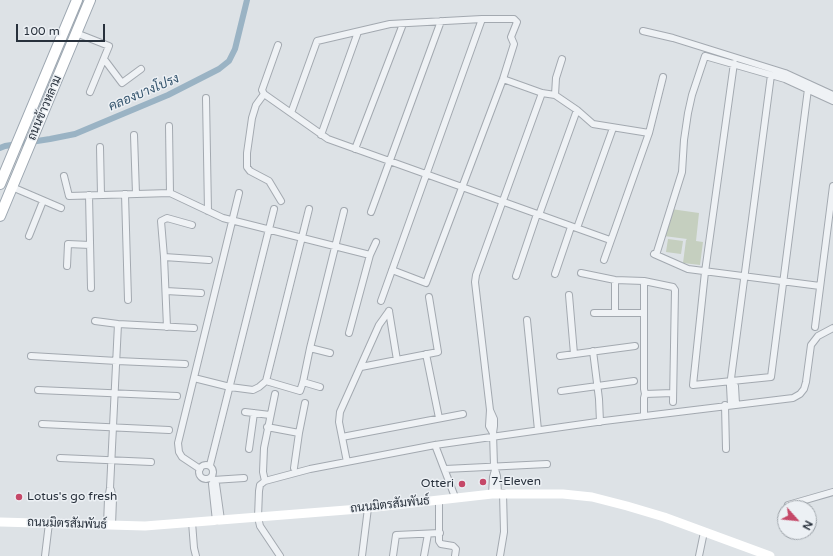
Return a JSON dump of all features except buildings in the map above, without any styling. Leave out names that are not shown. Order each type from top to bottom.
[{"type":"main road","name":"ถนนข้าวหลาม","points":[[0,184],[77,0]]},
{"type":"main road","name":"ถนนข้าวหลาม","points":[[0,216],[90,0]]},
{"type":"street","points":[[381,301],[482,19]]},
{"type":"street","points":[[291,113],[317,41],[390,24],[482,19],[514,19],[517,22],[512,37],[514,44],[503,79],[426,283],[392,270]]},
{"type":"street","points":[[371,212],[391,162],[441,21]]},
{"type":"street","points":[[355,149],[403,24]]},
{"type":"street","points":[[643,31],[673,38],[785,73],[833,95]]},
{"type":"street","points":[[321,134],[358,32]]},
{"type":"street","points":[[76,33],[110,46],[90,92]]},
{"type":"street","points":[[278,45],[262,90],[264,94],[328,139],[610,240]]},
{"type":"street","points":[[820,286],[745,278],[688,269],[654,254],[682,172],[684,140],[688,113],[692,95],[705,56],[785,78],[833,102]]},
{"type":"street","points":[[104,59],[122,83],[141,69]]},
{"type":"street","points":[[555,95],[556,78],[562,59]]},
{"type":"street","points":[[734,63],[705,272],[693,385],[771,377],[808,89]]},
{"type":"street","points":[[726,449],[731,405],[730,386],[732,381],[771,75]]},
{"type":"street","points":[[604,260],[649,133],[663,77]]},
{"type":"street","points":[[503,79],[542,93],[555,95],[577,110],[593,124],[649,133]]},
{"type":"street","points":[[500,556],[504,532],[498,493],[492,477],[494,468],[494,419],[490,410],[475,282],[501,201],[542,93]]},
{"type":"street","points":[[264,94],[256,105],[252,118],[247,166],[250,171],[269,181],[281,200]]},
{"type":"street","points":[[206,98],[208,211]]},
{"type":"street","points":[[516,276],[577,110]]},
{"type":"street","points":[[169,126],[170,193]]},
{"type":"street","points":[[555,274],[613,128]]},
{"type":"street","points":[[134,135],[136,194]]},
{"type":"street","points":[[100,147],[101,195]]},
{"type":"street","points":[[64,176],[69,196],[170,193],[223,218],[370,255]]},
{"type":"street","points":[[815,327],[833,186]]},
{"type":"street","points":[[12,188],[61,208]]},
{"type":"street","points":[[239,193],[178,448],[182,457],[200,469],[202,477],[206,479],[244,478]]},
{"type":"street","points":[[126,194],[128,300]]},
{"type":"street","points":[[90,195],[91,288]]},
{"type":"street","points":[[29,236],[43,201]]},
{"type":"street","points":[[218,520],[212,485],[214,471],[210,465],[274,209]]},
{"type":"street","points":[[194,378],[230,387],[253,390],[263,385],[266,381],[309,209]]},
{"type":"street","points":[[266,381],[300,391],[344,211]]},
{"type":"street","points":[[167,327],[161,221],[167,218],[192,225]]},
{"type":"street","points":[[348,333],[370,255],[376,242]]},
{"type":"street","points":[[67,266],[68,244],[90,245]]},
{"type":"street","points":[[164,258],[208,260]]},
{"type":"street","points":[[581,273],[615,280],[644,281],[673,287],[673,402]]},
{"type":"street","points":[[615,280],[615,313]]},
{"type":"street","points":[[644,281],[643,313],[645,416]]},
{"type":"street","points":[[166,291],[201,293]]},
{"type":"street","points":[[569,294],[574,354]]},
{"type":"street","points":[[361,367],[438,352],[429,297]]},
{"type":"street","points":[[347,462],[339,422],[340,412],[379,325],[389,311],[397,360]]},
{"type":"street","points":[[594,313],[643,313]]},
{"type":"street","points":[[527,320],[538,430]]},
{"type":"street","points":[[95,321],[118,324],[194,328]]},
{"type":"street","points":[[109,525],[108,499],[112,461],[118,324]]},
{"type":"street","points":[[280,556],[260,526],[258,517],[260,485],[265,481],[310,469],[493,434],[538,430],[793,398],[800,394],[804,389],[811,345],[818,336],[833,328]]},
{"type":"street","points":[[560,356],[635,346]]},
{"type":"street","points":[[310,348],[330,353]]},
{"type":"street","points":[[593,352],[599,399],[602,405],[602,421]]},
{"type":"street","points":[[426,354],[439,418]]},
{"type":"street","points":[[31,356],[185,364]]},
{"type":"street","points":[[561,391],[634,381]]},
{"type":"street","points":[[303,382],[320,387]]},
{"type":"street","points":[[38,390],[177,396]]},
{"type":"street","points":[[265,481],[263,472],[264,448],[275,394]]},
{"type":"street","points":[[645,394],[673,394]]},
{"type":"street","points":[[294,468],[305,403]]},
{"type":"street","points":[[244,412],[270,415]]},
{"type":"street","points":[[249,449],[254,413]]},
{"type":"street","points":[[342,438],[463,414]]},
{"type":"street","points":[[42,424],[113,426],[169,430]]},
{"type":"street","points":[[268,427],[299,433]]},
{"type":"street","points":[[435,445],[455,497]]},
{"type":"street","points":[[60,458],[151,462]]},
{"type":"street","points":[[444,469],[494,468],[547,464]]},
{"type":"street","points":[[200,469],[203,465],[210,465]]},
{"type":"street","points":[[805,500],[833,492]]},
{"type":"street","name":"ถนนมิตรสัมพันธ์","points":[[0,522],[145,526],[368,508],[498,493],[556,494],[592,497],[649,513],[770,556]]},
{"type":"street","points":[[439,500],[439,541],[441,544],[453,546],[456,549],[455,556]]},
{"type":"street","points":[[362,556],[368,508]]},
{"type":"street","points":[[192,522],[196,556]]},
{"type":"street","points":[[45,556],[49,523]]},
{"type":"street","points":[[699,556],[704,532]]},
{"type":"street","points":[[393,556],[396,534],[440,533]]},
{"type":"street","points":[[424,556],[428,534]]},
{"type":"green space","points":[[671,209],[699,213],[696,241],[703,242],[700,265],[683,263],[687,239],[664,236]]},
{"type":"green space","points":[[668,239],[683,241],[681,254],[666,252]]},
{"type":"waterway","name":"คลองบางโปรง","points":[[0,148],[75,134],[168,95],[219,69],[229,61],[235,49],[247,0]]},
{"type":"place","name":"7-Eleven","points":[[483,482]]},
{"type":"place","name":"Otteri","points":[[462,484]]},
{"type":"place","name":"Lotus's go fresh","points":[[19,497]]}]
